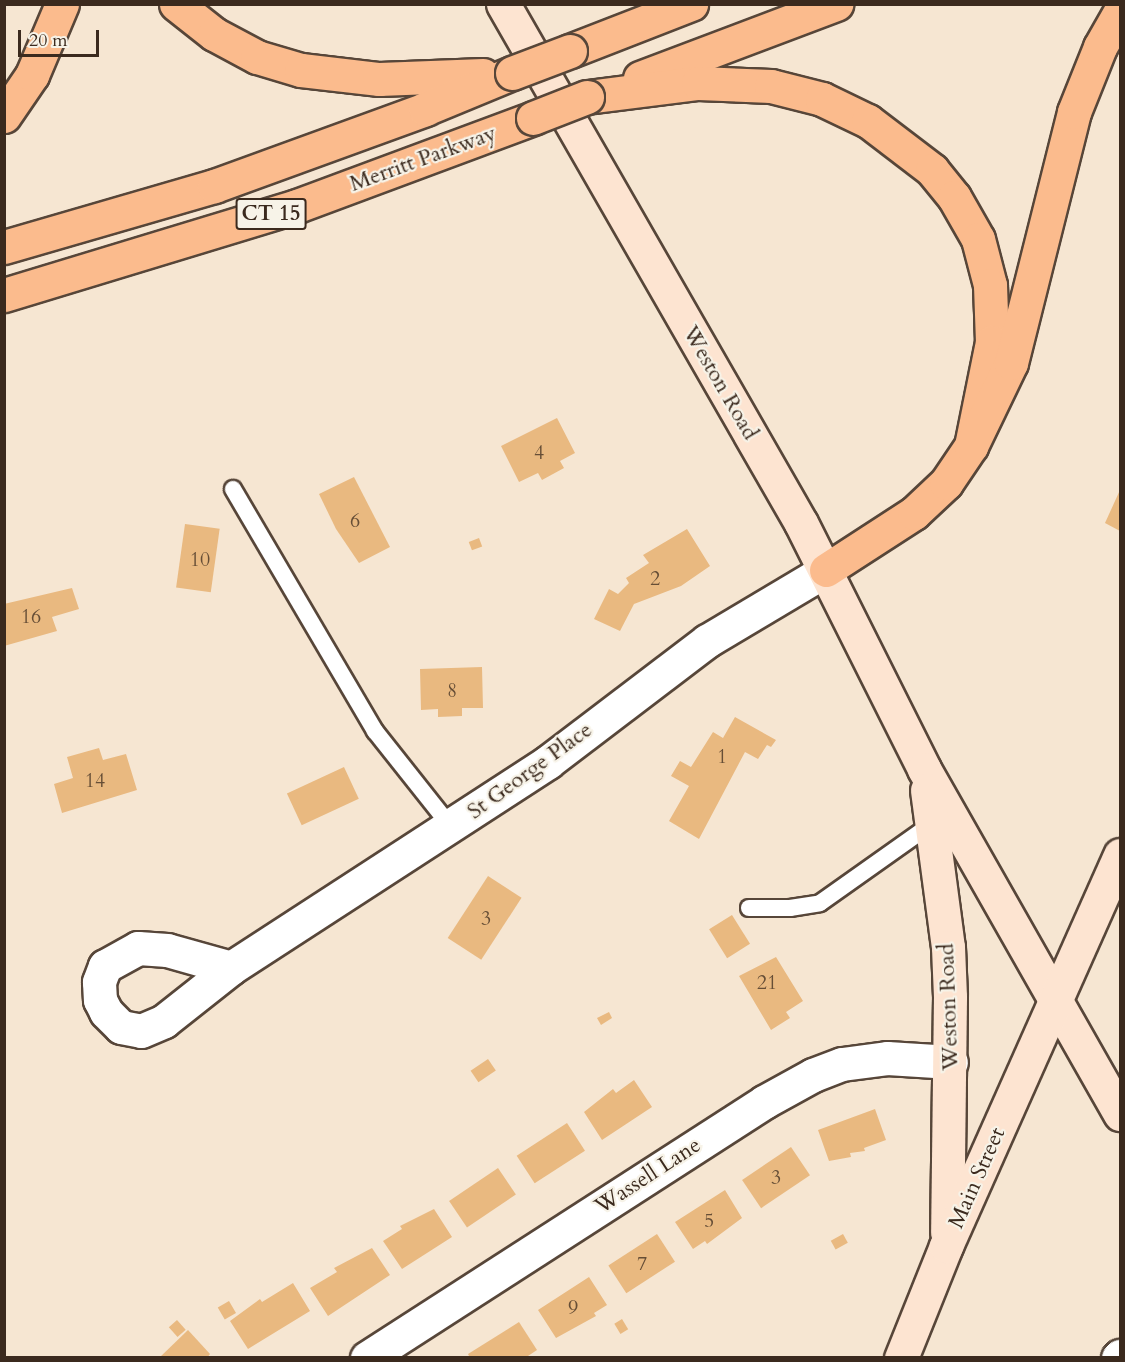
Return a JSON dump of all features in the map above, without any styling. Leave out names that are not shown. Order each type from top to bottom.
[{"type":"highway","points":[[4,116],[32,75],[62,4]]},
{"type":"highway","points":[[176,4],[214,34],[256,57],[301,70],[379,80],[512,73]]},
{"type":"highway","name":"Merritt Parkway","points":[[4,247],[214,186],[425,109],[691,4]]},
{"type":"highway","name":"Merritt Parkway","points":[[4,295],[297,206],[836,4]]},
{"type":"highway","points":[[826,570],[914,513],[946,483],[971,446],[1011,363],[1074,112],[1100,47],[1120,12]]},
{"type":"highway","points":[[587,98],[698,84],[771,86],[822,99],[868,121],[932,170],[954,196],[978,239],[990,285],[992,342],[971,446]]},
{"type":"main road","name":"Weston Road","points":[[503,4],[826,570],[924,769],[1027,953],[1057,999],[1120,1114]]},
{"type":"main road","name":"Weston Road","points":[[924,769],[948,947],[951,1062],[946,1246]]},
{"type":"main road","name":"Main Street","points":[[901,1358],[946,1246],[1120,855]]},
{"type":"street","name":"St George Place","points":[[231,968],[548,762],[707,641],[826,570]]},
{"type":"street","name":"Wassell Lane","points":[[367,1358],[764,1102],[813,1075],[842,1064],[887,1058],[951,1062]]},
{"type":"lane","points":[[233,489],[375,731],[451,827]]},
{"type":"lane","points":[[749,908],[790,908],[820,903],[838,893],[933,823]]},
{"type":"building","points":[[557,418],[575,453],[560,461],[564,468],[542,480],[538,473],[519,482],[501,446]]},
{"type":"building","points":[[354,477],[390,547],[359,563],[336,529],[319,494]]},
{"type":"building","points":[[1120,490],[1120,531],[1105,523]]},
{"type":"building","points":[[185,524],[220,529],[211,592],[176,587]]},
{"type":"building","points":[[687,529],[710,566],[681,586],[634,604],[620,631],[594,619],[609,589],[618,594],[629,583],[626,578],[649,563],[643,555]]},
{"type":"building","points":[[479,538],[482,546],[472,550],[469,542]]},
{"type":"building","points":[[72,588],[79,609],[52,617],[57,631],[4,646],[4,604]]},
{"type":"building","points":[[482,667],[483,708],[462,708],[462,716],[438,717],[438,709],[421,710],[420,669]]},
{"type":"building","points":[[735,717],[776,740],[771,747],[767,745],[758,759],[745,752],[699,839],[669,821],[689,786],[671,776],[680,761],[691,767],[713,732],[723,738]]},
{"type":"building","points":[[99,748],[103,760],[126,754],[137,790],[62,813],[54,784],[73,778],[67,757]]},
{"type":"building","points":[[344,767],[359,799],[302,825],[287,794]]},
{"type":"building","points":[[488,876],[522,898],[481,960],[448,938]]},
{"type":"building","points":[[732,915],[750,944],[727,958],[709,929]]},
{"type":"building","points":[[776,957],[803,1001],[786,1012],[790,1018],[771,1030],[739,976]]},
{"type":"building","points":[[609,1012],[612,1018],[601,1025],[597,1018]]},
{"type":"building","points":[[488,1059],[496,1071],[478,1082],[471,1071]]},
{"type":"building","points":[[634,1080],[652,1107],[602,1140],[584,1112],[613,1089],[616,1093]]},
{"type":"building","points":[[875,1109],[886,1140],[864,1148],[865,1151],[850,1153],[851,1157],[829,1161],[818,1130]]},
{"type":"building","points":[[567,1123],[585,1151],[535,1183],[517,1156]]},
{"type":"building","points":[[791,1147],[810,1175],[761,1208],[742,1180]]},
{"type":"building","points":[[498,1168],[516,1195],[467,1228],[449,1201]]},
{"type":"building","points":[[725,1190],[742,1218],[707,1244],[705,1241],[693,1249],[675,1222]]},
{"type":"building","points":[[434,1209],[452,1237],[402,1269],[383,1241],[402,1229],[400,1226]]},
{"type":"building","points":[[657,1234],[675,1262],[626,1293],[608,1266]]},
{"type":"building","points":[[843,1234],[848,1243],[836,1250],[831,1241]]},
{"type":"building","points":[[372,1248],[390,1275],[328,1316],[310,1288],[337,1272],[334,1268]]},
{"type":"building","points":[[589,1277],[607,1305],[594,1313],[596,1316],[556,1338],[538,1310]]},
{"type":"building","points":[[293,1283],[310,1311],[248,1349],[230,1321],[260,1299],[262,1302]]},
{"type":"building","points":[[229,1301],[236,1313],[225,1320],[218,1308]]},
{"type":"building","points":[[622,1319],[628,1329],[620,1334],[614,1324]]},
{"type":"building","points":[[177,1320],[186,1330],[178,1337],[169,1327]]},
{"type":"building","points":[[519,1322],[537,1350],[525,1358],[470,1358],[468,1354]]},
{"type":"building","points":[[188,1330],[210,1354],[207,1358],[159,1358]]}]
